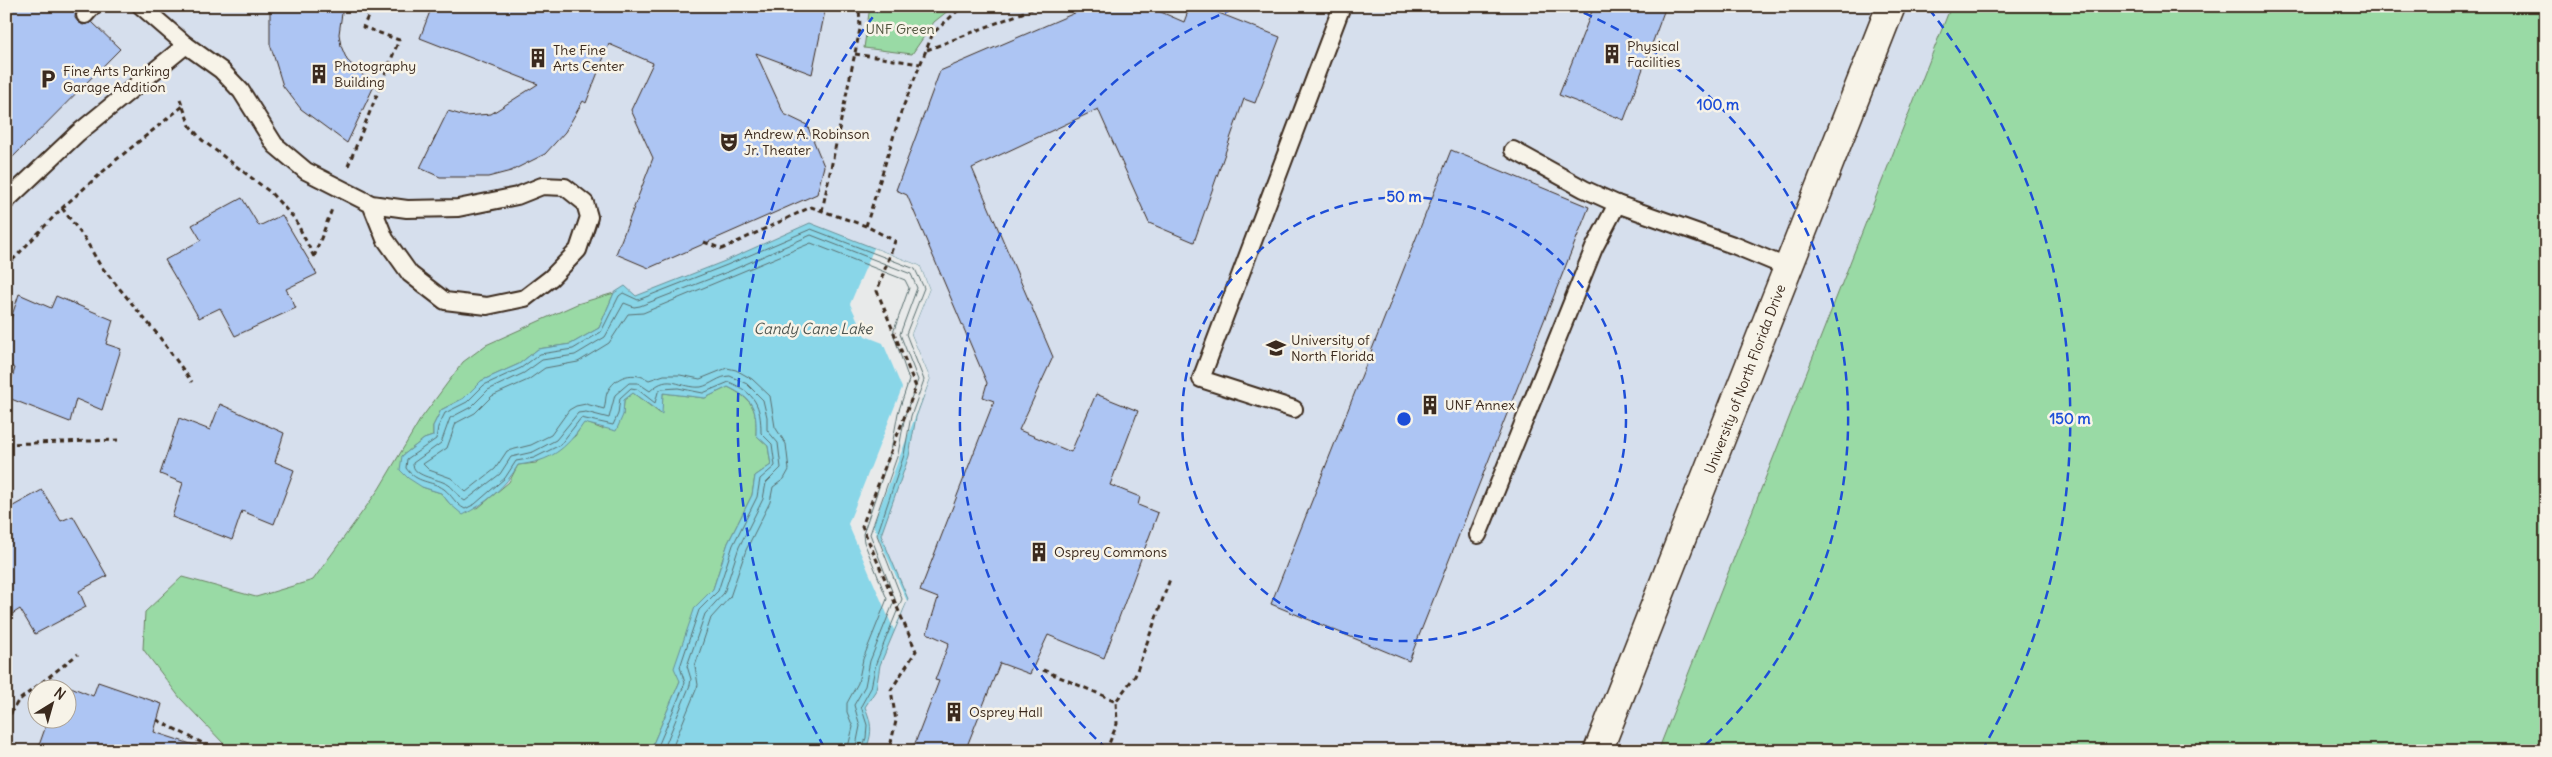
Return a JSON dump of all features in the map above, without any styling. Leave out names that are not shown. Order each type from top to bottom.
[{"type":"street","name":"University of North Florida Drive","points":[[1598,751],[1892,6]]},
{"type":"lane","points":[[142,6],[186,45],[221,70],[240,91],[275,145],[306,171],[371,204],[408,209],[458,208],[517,196],[542,186],[565,187],[585,203],[590,217],[578,250],[551,278],[525,298],[487,306],[445,301],[410,274],[385,240],[371,204]]},
{"type":"lane","points":[[1294,409],[1201,379],[1342,6]]},
{"type":"lane","points":[[6,201],[78,133],[186,45]]},
{"type":"lane","points":[[1512,150],[1584,189],[1618,204],[1736,246],[1789,268]]},
{"type":"lane","points":[[1478,535],[1594,248],[1618,204]]},
{"type":"path","points":[[180,99],[190,126],[202,140],[270,192],[295,219],[314,257],[339,187],[399,40],[363,27],[373,6]]},
{"type":"path","points":[[822,211],[860,29],[859,6]]},
{"type":"path","points":[[866,226],[901,112],[933,33],[964,6]]},
{"type":"path","points":[[926,50],[1040,6]]},
{"type":"path","points":[[855,54],[920,64]]},
{"type":"path","points":[[6,267],[62,208],[116,160],[183,106]]},
{"type":"path","points":[[704,242],[722,249],[811,207],[866,226],[895,241],[876,291],[916,387],[862,526],[916,651],[890,690],[896,721],[889,751]]},
{"type":"path","points":[[62,208],[100,265],[158,335],[192,382]]},
{"type":"path","points":[[6,444],[118,440]]},
{"type":"path","points":[[1106,751],[1117,724],[1116,701],[1135,676],[1170,579]]},
{"type":"path","points":[[6,722],[18,701],[78,654]]},
{"type":"path","points":[[1043,670],[1116,701]]},
{"type":"path","points":[[157,720],[212,748],[212,751]]},
{"type":"shaded area","name":"University of North Florida","points":[[6,6],[2546,6],[2546,751],[6,751]]},
{"type":"green space","name":"UNF Green","points":[[870,6],[954,6],[934,22],[912,54],[864,48]]},
{"type":"green space","points":[[1951,6],[2546,6],[2546,751],[1658,751]]},
{"type":"green space","points":[[614,293],[599,328],[571,344],[538,349],[519,364],[481,381],[464,398],[441,410],[433,426],[433,436],[424,439],[402,456],[422,487],[441,493],[450,504],[478,508],[509,482],[518,465],[536,463],[575,436],[584,422],[602,429],[623,415],[624,400],[633,393],[661,414],[663,393],[705,398],[728,387],[748,401],[756,418],[756,435],[768,446],[771,465],[755,476],[752,495],[728,543],[713,589],[695,607],[680,681],[650,751],[224,751],[224,744],[180,698],[143,649],[145,612],[182,577],[256,597],[313,580],[379,489],[420,420],[463,362],[486,345],[577,304]]},
{"type":"water","name":"Candy Cane Lake","points":[[810,223],[920,266],[929,289],[911,334],[930,379],[916,417],[909,456],[881,535],[908,599],[880,665],[876,690],[865,707],[870,724],[869,739],[865,751],[650,751],[680,681],[674,668],[695,607],[713,589],[728,543],[752,495],[755,476],[771,465],[768,446],[756,435],[756,418],[752,405],[748,400],[728,387],[705,398],[663,393],[662,414],[633,393],[624,400],[623,415],[616,431],[584,423],[556,453],[540,461],[518,465],[501,488],[479,506],[463,515],[441,493],[422,487],[408,478],[400,470],[402,456],[424,439],[433,436],[433,426],[441,410],[464,398],[481,381],[519,364],[538,349],[571,344],[599,328],[614,293],[625,286],[636,296],[725,261]]},
{"type":"pier","points":[[874,248],[920,266],[929,289],[911,334],[930,379],[873,525],[907,601],[894,630],[848,524],[902,388],[883,343],[865,336],[850,304]]},
{"type":"building","name":"Fine Arts Parking Garage Addition","points":[[6,6],[76,6],[75,18],[78,22],[83,25],[92,22],[120,49],[6,164]]},
{"type":"building","name":"Photography Building","points":[[270,6],[343,6],[339,34],[341,46],[347,60],[374,86],[347,143],[301,109],[283,86],[270,44]]},
{"type":"building","points":[[432,6],[826,6],[812,74],[756,53],[784,114],[807,125],[824,166],[817,194],[649,268],[616,254],[653,158],[631,110],[653,63],[609,44],[586,103],[583,101],[565,132],[545,154],[511,171],[488,177],[440,177],[420,168],[448,111],[465,116],[491,114],[538,84],[420,38]]},
{"type":"building","points":[[1091,6],[1147,6],[1184,22],[1190,6],[1201,6],[1280,37],[1255,103],[1244,99],[1194,242],[1149,223],[1098,109],[972,168],[1053,357],[1019,430],[1071,452],[1096,394],[1138,411],[1110,485],[1140,497],[1138,505],[1158,513],[1104,658],[1048,635],[1030,674],[1000,663],[965,751],[912,751],[939,681],[935,680],[949,643],[927,633],[938,598],[920,591],[994,401],[983,397],[987,383],[907,195],[896,190],[940,71]]},
{"type":"building","name":"Physical Facilities","points":[[1594,6],[1666,6],[1624,120],[1559,95]]},
{"type":"building","name":"UNF Annex","points":[[1451,150],[1589,207],[1409,661],[1271,604]]},
{"type":"building","points":[[242,198],[259,226],[282,215],[317,274],[286,289],[296,308],[235,336],[220,308],[199,318],[165,260],[201,240],[192,225]]},
{"type":"building","points":[[19,294],[51,308],[56,296],[113,320],[106,344],[121,349],[102,410],[76,399],[70,422],[6,397],[15,368],[6,364],[6,334]]},
{"type":"building","points":[[220,404],[284,433],[275,462],[294,470],[274,524],[242,511],[232,540],[172,517],[183,483],[160,474],[179,418],[210,430]]},
{"type":"building","points":[[42,490],[61,521],[73,516],[107,576],[79,591],[86,607],[35,634],[20,609],[6,618],[6,510]]},
{"type":"building","points":[[98,682],[162,704],[154,732],[197,746],[196,751],[37,751],[44,730],[78,730],[78,690],[93,696]]},
{"type":"place","name":"Physical Facilities","points":[[1612,54]]},
{"type":"place","name":"The Fine Arts Center","points":[[538,58]]},
{"type":"place","name":"Photography Building","points":[[319,74]]},
{"type":"place","name":"Fine Arts Parking Garage Addition","points":[[48,79]]},
{"type":"place","name":"Andrew A. Robinson Jr. Theater","points":[[729,142]]},
{"type":"place","name":"University of North Florida","points":[[1276,348]]},
{"type":"place","name":"UNF Annex","points":[[1430,405]]},
{"type":"place","name":"Osprey Commons","points":[[1039,552]]},
{"type":"place","name":"Osprey Hall","points":[[954,712]]}]
